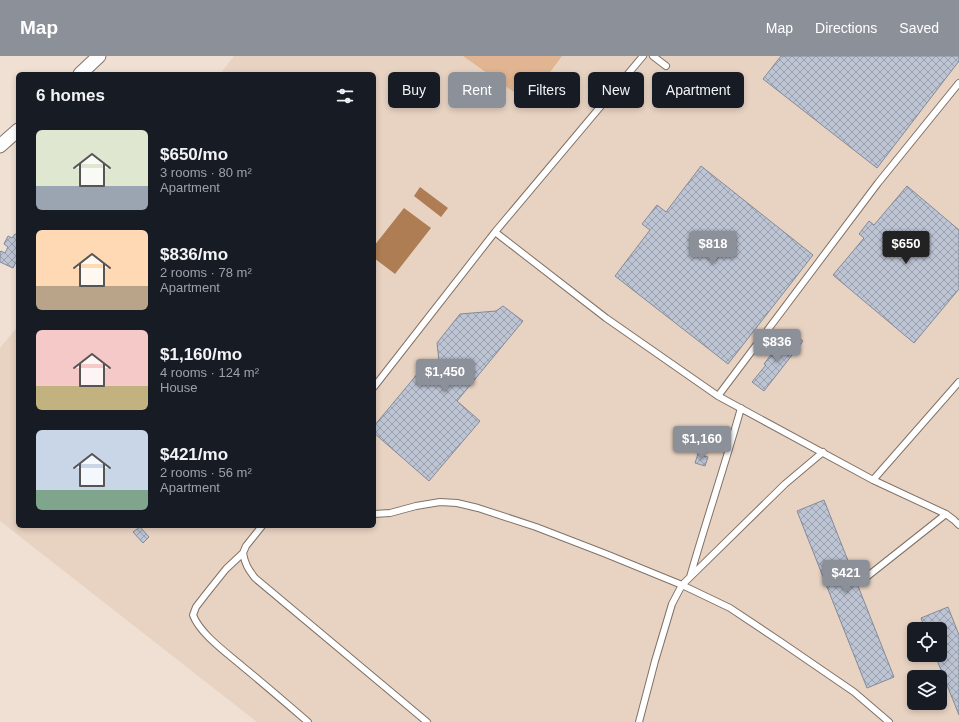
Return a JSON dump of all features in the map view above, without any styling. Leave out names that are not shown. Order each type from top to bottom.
[{"type":"street","points":[[82,72],[99,56]]},
{"type":"street","points":[[0,146],[16,132]]},
{"type":"lane","points":[[376,384],[495,232],[643,56]]},
{"type":"lane","points":[[653,56],[666,66]]},
{"type":"lane","points":[[718,396],[878,183],[959,82]]},
{"type":"lane","points":[[495,232],[606,318],[718,396],[873,480],[946,514],[959,525]]},
{"type":"lane","points":[[873,480],[959,382]]},
{"type":"lane","points":[[690,578],[741,408]]},
{"type":"lane","points":[[639,722],[672,604],[682,585],[785,484],[823,452]]},
{"type":"lane","points":[[376,514],[390,513],[416,506],[440,502],[457,503],[478,508],[536,527],[606,554],[682,585],[730,608],[854,692],[890,722]]},
{"type":"lane","points":[[864,579],[946,514]]},
{"type":"lane","points":[[260,528],[246,546],[243,553],[226,569],[196,607],[193,615],[198,626],[214,642],[308,722]]},
{"type":"lane","points":[[243,553],[248,570],[255,578],[427,722]]},
{"type":"shaded area","points":[[234,56],[959,56],[959,722],[257,722],[0,521],[0,348],[16,328],[16,528],[376,528],[376,72],[222,72]]},
{"type":"shaded area","points":[[463,56],[562,56],[550,72],[514,72],[514,92],[506,86],[506,72],[486,72]]},
{"type":"shaded area","points":[[420,187],[448,208],[441,217],[414,196]]},
{"type":"shaded area","points":[[404,208],[431,228],[395,274],[376,260],[376,243]]},
{"type":"building","points":[[781,56],[959,56],[959,61],[877,168],[763,79]]},
{"type":"building","points":[[701,166],[813,255],[728,364],[615,276],[650,230],[642,224],[657,205],[666,212]]},
{"type":"building","points":[[907,186],[959,230],[959,289],[914,343],[833,275],[864,238],[859,234],[869,221],[874,225]]},
{"type":"building","points":[[16,234],[16,262],[13,268],[0,262],[0,252],[5,253],[8,247],[4,244],[8,236],[12,238]]},
{"type":"building","points":[[503,306],[523,321],[457,401],[480,421],[429,481],[376,435],[376,424],[419,372],[429,381],[440,370],[437,343],[460,314],[496,311]]},
{"type":"building","points":[[795,335],[803,341],[764,391],[752,382],[766,365],[764,364],[773,352],[774,353],[785,341],[788,344]]},
{"type":"building","points":[[698,454],[708,457],[705,466],[695,463]]},
{"type":"building","points":[[824,500],[894,677],[867,688],[797,511]]},
{"type":"building","points":[[141,528],[149,537],[143,543],[133,532]]},
{"type":"building","points":[[948,607],[959,635],[959,715],[947,685],[947,670],[941,670],[938,662],[947,662],[947,622],[922,622],[921,618]]}]
